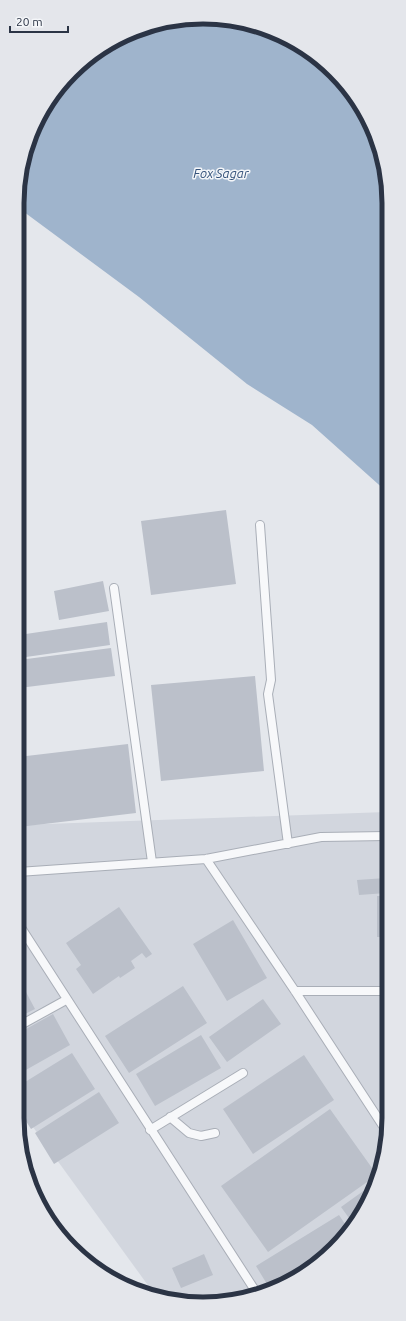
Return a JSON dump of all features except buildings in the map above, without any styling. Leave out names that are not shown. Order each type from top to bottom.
[{"type":"lane","points":[[260,525],[271,680],[268,694],[288,844]]},
{"type":"lane","points":[[114,588],[152,862]]},
{"type":"lane","points":[[24,872],[206,859],[321,837],[382,836]]},
{"type":"lane","points":[[206,859],[295,991],[382,1124]]},
{"type":"lane","points":[[24,936],[254,1290]]},
{"type":"lane","points":[[295,991],[382,991]]},
{"type":"lane","points":[[24,1023],[66,1000]]},
{"type":"lane","points":[[150,1130],[243,1073]]},
{"type":"lane","points":[[170,1118],[189,1133],[201,1136],[215,1133]]},
{"type":"shaded area","points":[[382,812],[382,1130],[379,1153],[373,1176],[364,1197],[345,1227],[321,1253],[282,1279],[261,1288],[238,1294],[215,1297],[191,1297],[168,1294],[151,1290],[24,1115],[24,825]]},
{"type":"water","name":"Fox Sagar","points":[[191,24],[215,24],[238,27],[261,33],[282,42],[312,61],[330,76],[352,104],[364,124],[373,145],[379,168],[382,191],[382,488],[312,425],[247,384],[139,297],[24,212],[24,191],[27,168],[33,145],[48,113],[61,94],[76,76],[104,54],[124,42],[145,33],[168,27]]}]
